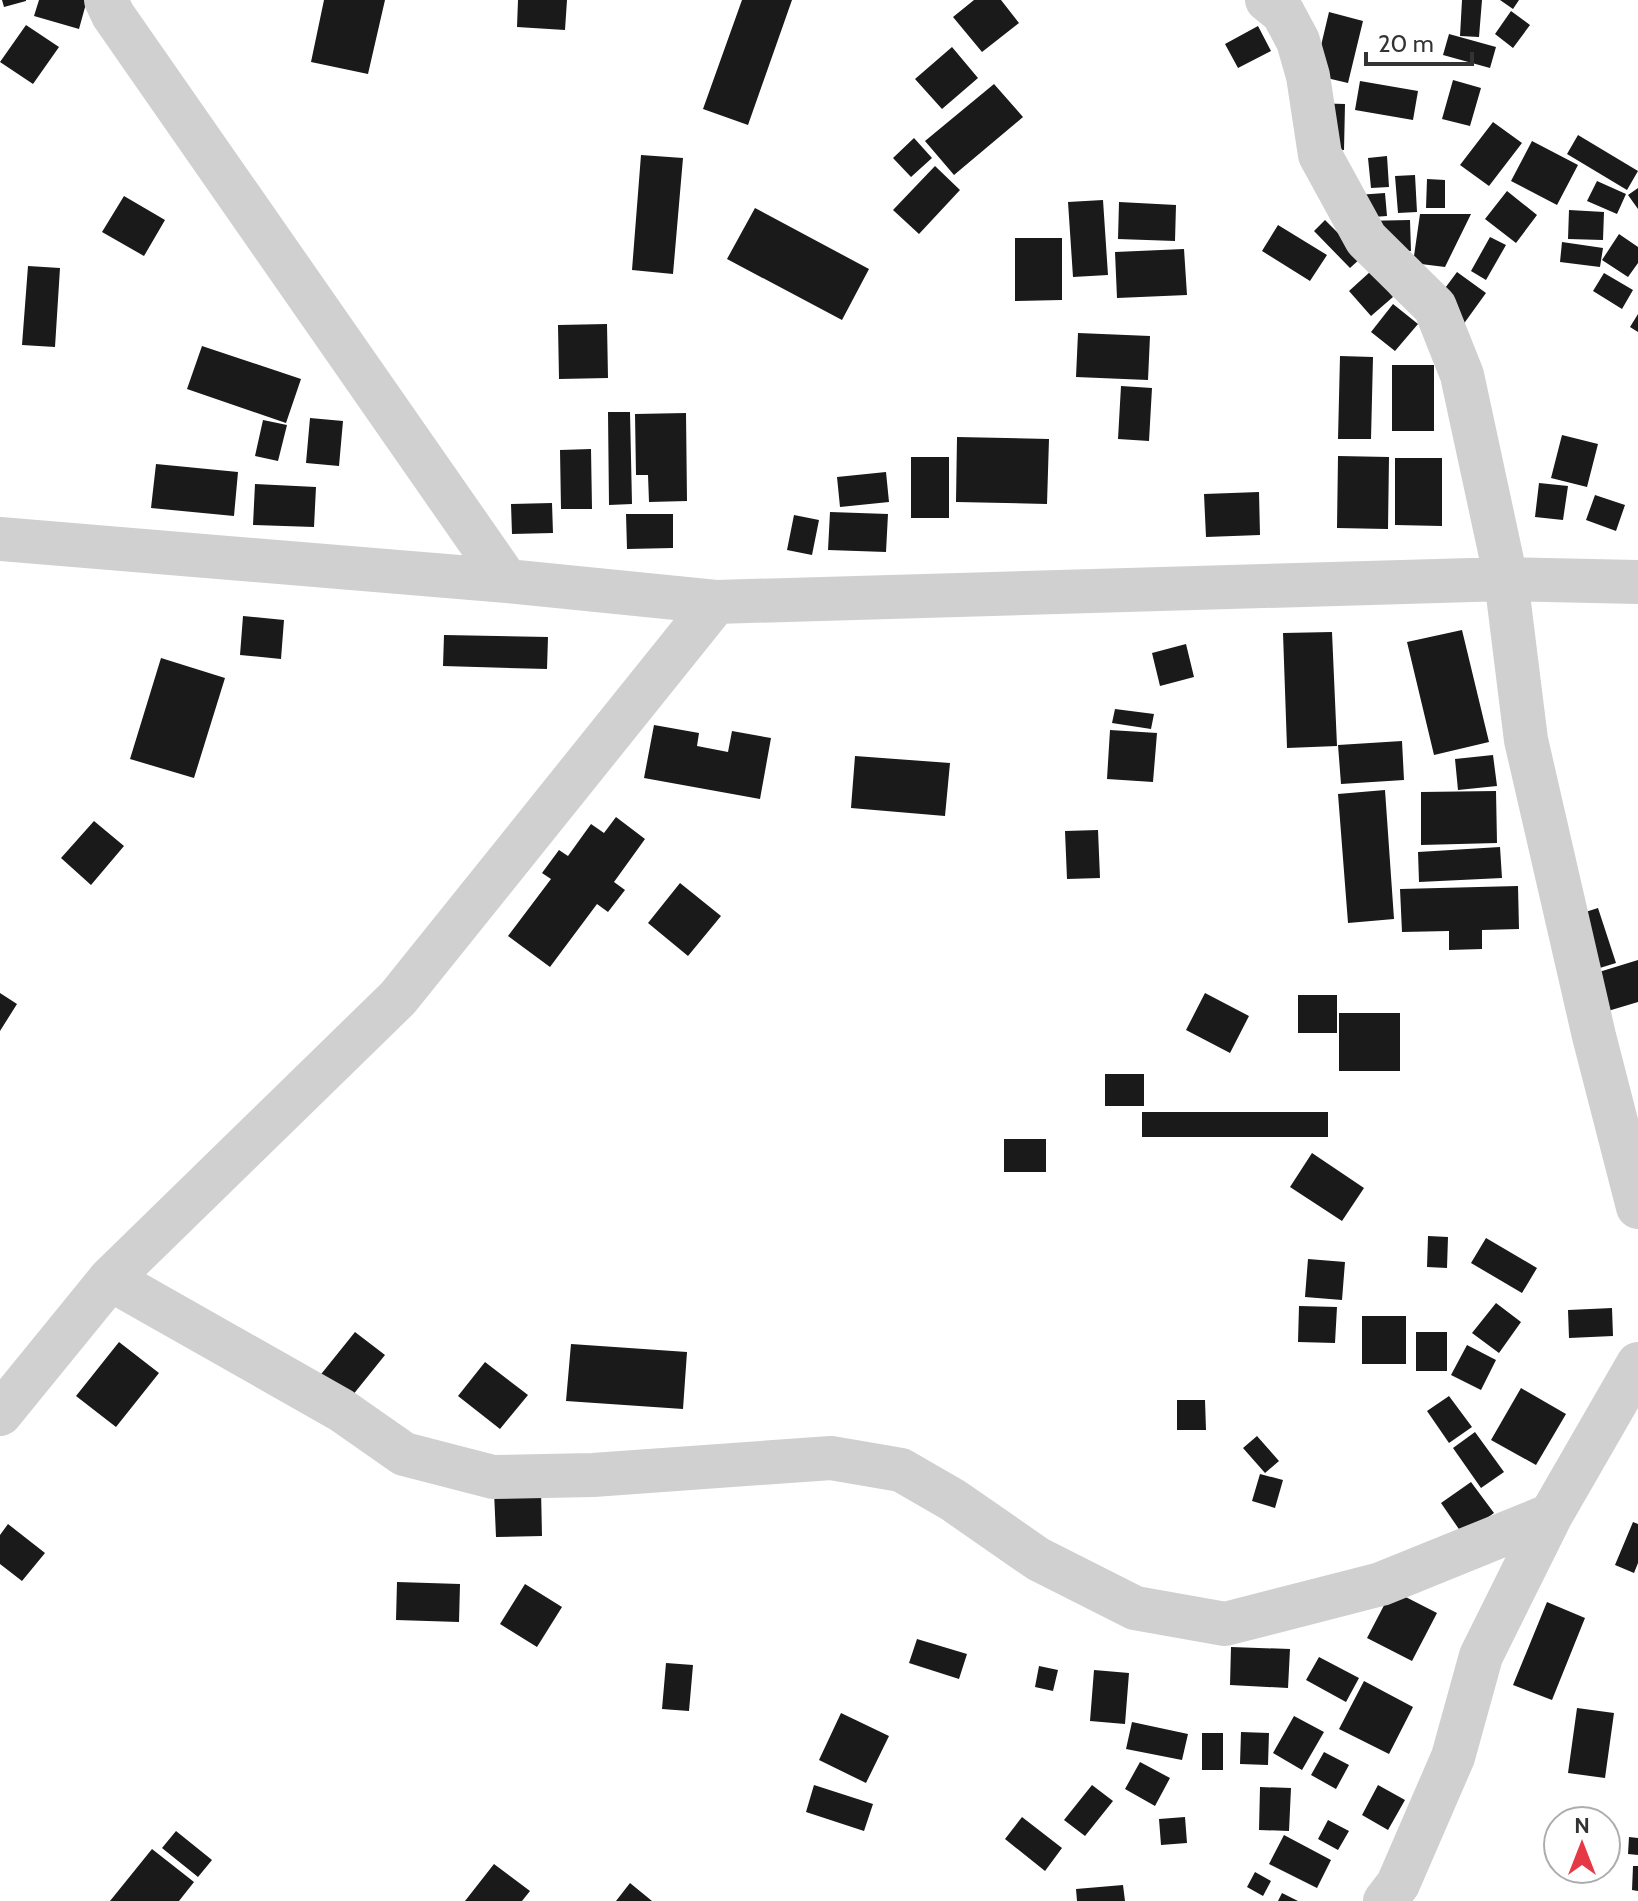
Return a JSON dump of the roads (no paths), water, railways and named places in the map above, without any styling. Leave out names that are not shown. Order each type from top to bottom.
[{"type":"street","points":[[106,0],[113,15],[184,118],[507,581]]},
{"type":"street","points":[[1267,0],[1283,13],[1298,41],[1308,76],[1320,155],[1366,239],[1435,307],[1462,375],[1506,579],[1526,740],[1594,1036],[1638,1207]]},
{"type":"street","points":[[0,539],[507,581],[716,602],[1506,579],[1638,582]]},
{"type":"street","points":[[0,1414],[110,1279],[398,998],[716,602]]},
{"type":"street","points":[[110,1279],[341,1410],[404,1454],[493,1477],[593,1475],[831,1458],[901,1470],[953,1500],[1038,1559],[1135,1608],[1225,1624],[1381,1584],[1551,1515]]},
{"type":"street","points":[[1385,1901],[1398,1884],[1453,1757],[1481,1656],[1551,1515],[1638,1364]]}]
